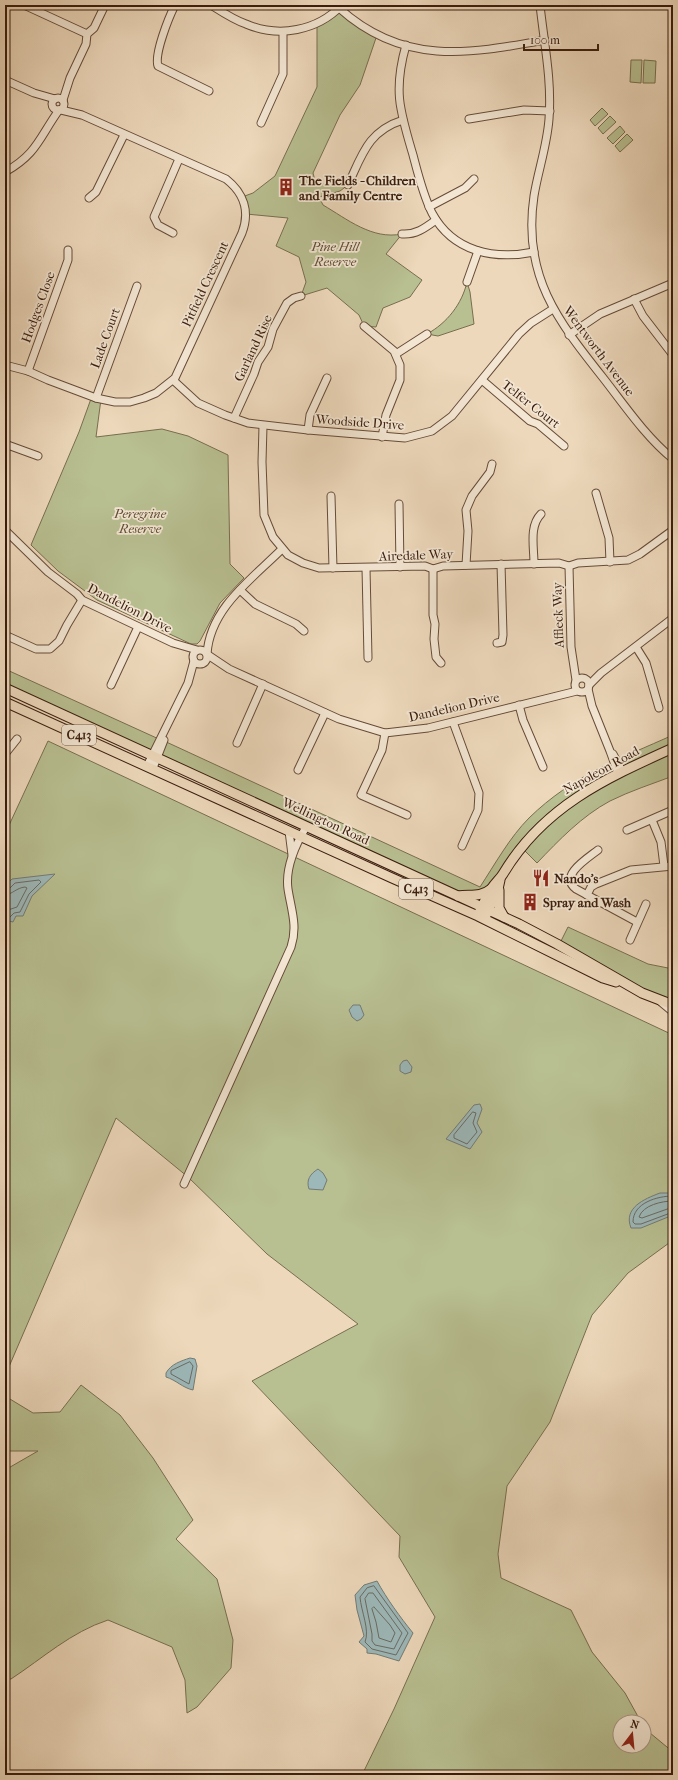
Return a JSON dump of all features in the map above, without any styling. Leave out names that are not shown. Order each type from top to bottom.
[{"type":"main road","name":"Wellington Road","points":[[5,688],[458,896],[483,913],[504,917],[557,944],[631,987],[659,1001],[673,1005]]},
{"type":"main road","name":"Wellington Road","points":[[5,702],[302,837],[483,913],[603,978],[631,987]]},
{"type":"main road","name":"Napoleon Road","points":[[483,913],[501,877],[526,840],[546,820],[583,792],[620,772],[673,748]]},
{"type":"main road","points":[[458,896],[466,894],[480,895],[495,889],[500,897],[499,908],[504,917]]},
{"type":"street","points":[[24,5],[87,34]]},
{"type":"street","points":[[5,172],[20,163],[32,152],[48,125],[86,44],[87,34],[94,28],[105,5]]},
{"type":"street","points":[[158,66],[164,31],[174,5]]},
{"type":"street","points":[[211,5],[245,24],[260,29],[283,32],[317,23],[341,6],[357,23],[370,31],[406,45],[434,51],[457,53],[491,50],[545,40]]},
{"type":"street","name":"Wentworth Avenue","points":[[540,5],[549,70],[550,110],[547,136],[533,208],[532,227],[534,252],[542,285],[553,309],[569,335],[653,440],[673,459]]},
{"type":"street","points":[[261,123],[283,74],[283,32]]},
{"type":"street","points":[[406,45],[399,69],[398,86],[403,120],[429,207],[436,220],[453,237],[478,251],[501,256],[518,256],[534,252]]},
{"type":"street","points":[[150,70],[158,66]]},
{"type":"street","points":[[158,66],[210,90]]},
{"type":"street","name":"Pitfield Crescent","points":[[5,80],[124,135],[226,179],[232,184],[243,200],[246,214],[242,233],[174,380],[156,393],[138,400],[114,402],[96,398],[36,376],[28,371],[5,365]]},
{"type":"street","points":[[469,119],[524,110],[550,110]]},
{"type":"street","points":[[348,185],[364,151],[373,137],[386,126],[403,120]]},
{"type":"street","points":[[89,198],[96,192],[124,135]]},
{"type":"street","points":[[173,233],[158,225],[154,216],[179,159]]},
{"type":"street","points":[[429,207],[465,188],[474,179]]},
{"type":"street","points":[[402,234],[409,235],[436,220]]},
{"type":"street","name":"Hodges Close","points":[[28,371],[68,260],[68,250]]},
{"type":"street","points":[[467,282],[478,251]]},
{"type":"street","points":[[569,335],[594,317],[673,283]]},
{"type":"street","name":"Lade Court","points":[[96,398],[137,286]]},
{"type":"street","name":"Garland Rise","points":[[234,418],[258,362],[268,347],[272,331],[287,303],[294,298],[301,296]]},
{"type":"street","points":[[634,299],[643,316],[673,355]]},
{"type":"street","name":"Woodside Drive","points":[[174,380],[198,403],[234,418],[263,426],[382,438],[409,438],[422,435],[437,428],[452,416],[522,331],[536,319],[553,309]]},
{"type":"street","points":[[364,326],[396,354],[401,369],[400,380],[386,416],[382,438]]},
{"type":"street","points":[[396,354],[427,334]]},
{"type":"street","points":[[308,430],[311,413],[327,378]]},
{"type":"street","name":"Telfer Court","points":[[482,380],[564,446]]},
{"type":"street","name":"Airedale Way","points":[[263,426],[262,462],[264,516],[270,532],[282,549],[292,558],[319,568],[425,566],[433,569],[440,566],[559,563],[569,566],[578,563],[625,561],[634,558],[673,530]]},
{"type":"street","points":[[5,444],[38,456]]},
{"type":"street","points":[[466,565],[468,531],[466,510],[472,496],[494,473],[492,464]]},
{"type":"street","points":[[596,494],[609,538],[610,562]]},
{"type":"street","points":[[330,496],[333,568]]},
{"type":"street","points":[[398,504],[400,567]]},
{"type":"street","points":[[534,564],[533,531],[536,516]]},
{"type":"street","name":"Dandelion Drive","points":[[5,530],[48,572],[82,600],[173,643],[203,650],[205,659]]},
{"type":"street","points":[[188,683],[194,654],[211,633],[224,608],[240,590],[282,549]]},
{"type":"street","points":[[501,564],[502,644]]},
{"type":"street","name":"Affleck Way","points":[[569,566],[571,647],[573,664],[610,751],[616,759],[620,772]]},
{"type":"street","points":[[366,568],[368,658]]},
{"type":"street","points":[[433,569],[435,661]]},
{"type":"street","points":[[240,590],[255,604],[296,624],[304,631]]},
{"type":"street","points":[[5,635],[36,649],[50,649],[59,641],[82,600]]},
{"type":"street","name":"Dandelion Drive","points":[[173,643],[194,659],[205,659],[264,684],[325,713],[352,724],[386,733],[419,729],[453,722],[552,696],[582,685],[602,673],[673,618]]},
{"type":"street","points":[[111,685],[138,627]]},
{"type":"street","points":[[150,767],[188,683],[205,659],[211,633]]},
{"type":"street","points":[[636,647],[646,663],[659,708]]},
{"type":"street","points":[[237,743],[264,684]]},
{"type":"street","points":[[519,705],[544,767]]},
{"type":"street","points":[[298,770],[325,713]]},
{"type":"street","points":[[453,722],[459,742],[478,785],[479,793],[477,813],[462,846]]},
{"type":"street","points":[[386,733],[383,748],[361,795],[407,815]]},
{"type":"street","points":[[5,754],[17,739]]},
{"type":"street","points":[[627,830],[673,810]]},
{"type":"street","points":[[652,820],[661,842],[664,866]]},
{"type":"street","points":[[290,866],[306,827]]},
{"type":"street","points":[[184,1184],[291,947],[295,926],[287,882],[292,855],[290,831]]},
{"type":"street","points":[[292,855],[302,837]]},
{"type":"street","points":[[592,852],[575,870],[570,878],[571,884],[574,888],[638,922]]},
{"type":"street","points":[[587,895],[593,885],[612,876],[631,870],[673,866]]},
{"type":"street","points":[[630,940],[646,904]]},
{"type":"street","points":[[659,1001],[673,1012]]},
{"type":"green space","name":"Pine Hill Reserve","points":[[339,8],[377,35],[360,85],[340,115],[313,173],[316,184],[348,185],[340,191],[319,197],[323,205],[360,227],[380,234],[402,234],[386,254],[422,280],[410,297],[383,308],[376,327],[364,326],[359,315],[327,288],[301,296],[306,282],[299,257],[276,246],[288,218],[246,214],[242,197],[253,193],[275,176],[317,87],[317,23]]},
{"type":"green space","points":[[631,60],[642,60],[641,83],[630,82]]},
{"type":"green space","points":[[644,60],[656,61],[655,83],[643,83]]},
{"type":"green space","points":[[602,108],[608,114],[595,126],[590,120]]},
{"type":"green space","points":[[610,116],[616,122],[603,134],[598,128]]},
{"type":"green space","points":[[620,126],[625,132],[613,144],[607,138]]},
{"type":"green space","points":[[627,134],[633,140],[620,152],[615,146]]},
{"type":"green space","points":[[467,282],[470,292],[474,324],[438,336],[427,334],[447,319],[453,312],[465,290]]},
{"type":"green space","name":"Peregrine Reserve","points":[[92,396],[101,399],[96,437],[162,429],[188,436],[228,455],[230,564],[244,578],[220,603],[197,644],[191,644],[97,600],[58,571],[31,545],[79,432]]},
{"type":"green space","points":[[5,669],[161,740],[152,756],[5,688]]},
{"type":"green space","points":[[673,735],[673,776],[625,794],[600,807],[571,829],[537,863],[521,847],[492,888],[458,896],[158,758],[162,740],[480,887],[522,825],[546,803],[563,790],[598,769]]},
{"type":"green space","points":[[48,741],[673,1035],[673,1238],[669,1238],[669,1243],[628,1273],[592,1315],[550,1422],[507,1486],[498,1554],[501,1578],[571,1610],[592,1652],[625,1693],[637,1714],[612,1714],[612,1754],[652,1754],[652,1735],[673,1752],[673,1775],[362,1775],[394,1709],[435,1617],[399,1557],[400,1536],[252,1381],[358,1324],[267,1254],[188,1177],[116,1118],[5,1376],[5,834]]},
{"type":"green space","points":[[568,927],[648,964],[673,969],[673,1005],[559,945]]},
{"type":"green space","points":[[81,1385],[120,1415],[153,1458],[193,1520],[176,1539],[217,1579],[233,1640],[231,1668],[197,1707],[187,1713],[185,1680],[172,1647],[108,1620],[69,1638],[11,1679],[5,1679],[5,1470],[38,1451],[5,1451],[5,1396],[33,1413],[60,1412]]},
{"type":"water","points":[[55,874],[32,896],[23,916],[16,916],[13,922],[5,920],[5,886],[12,879]]},
{"type":"water","points":[[353,1005],[360,1005],[364,1015],[357,1021],[352,1017],[349,1010]]},
{"type":"water","points":[[407,1060],[412,1067],[411,1072],[405,1074],[400,1071],[400,1065],[403,1061]]},
{"type":"water","points":[[480,1104],[482,1109],[477,1123],[482,1132],[470,1149],[446,1139],[474,1105]]},
{"type":"water","points":[[318,1169],[323,1173],[327,1180],[323,1190],[309,1189],[309,1178]]},
{"type":"water","points":[[660,1193],[673,1193],[673,1215],[641,1228],[631,1228],[629,1221],[630,1215],[636,1205]]},
{"type":"water","points":[[190,1358],[195,1359],[197,1366],[193,1390],[186,1388],[166,1377],[168,1370],[176,1363]]},
{"type":"water","points":[[377,1581],[394,1608],[413,1633],[399,1661],[376,1654],[367,1653],[367,1649],[359,1642],[364,1636],[357,1610],[355,1595],[364,1585]]},
{"type":"place","name":"The Fields - Children and Family Centre","points":[[286,187]]},
{"type":"place","name":"Nando's","points":[[541,878]]},
{"type":"place","name":"Spray and Wash","points":[[530,902]]}]
